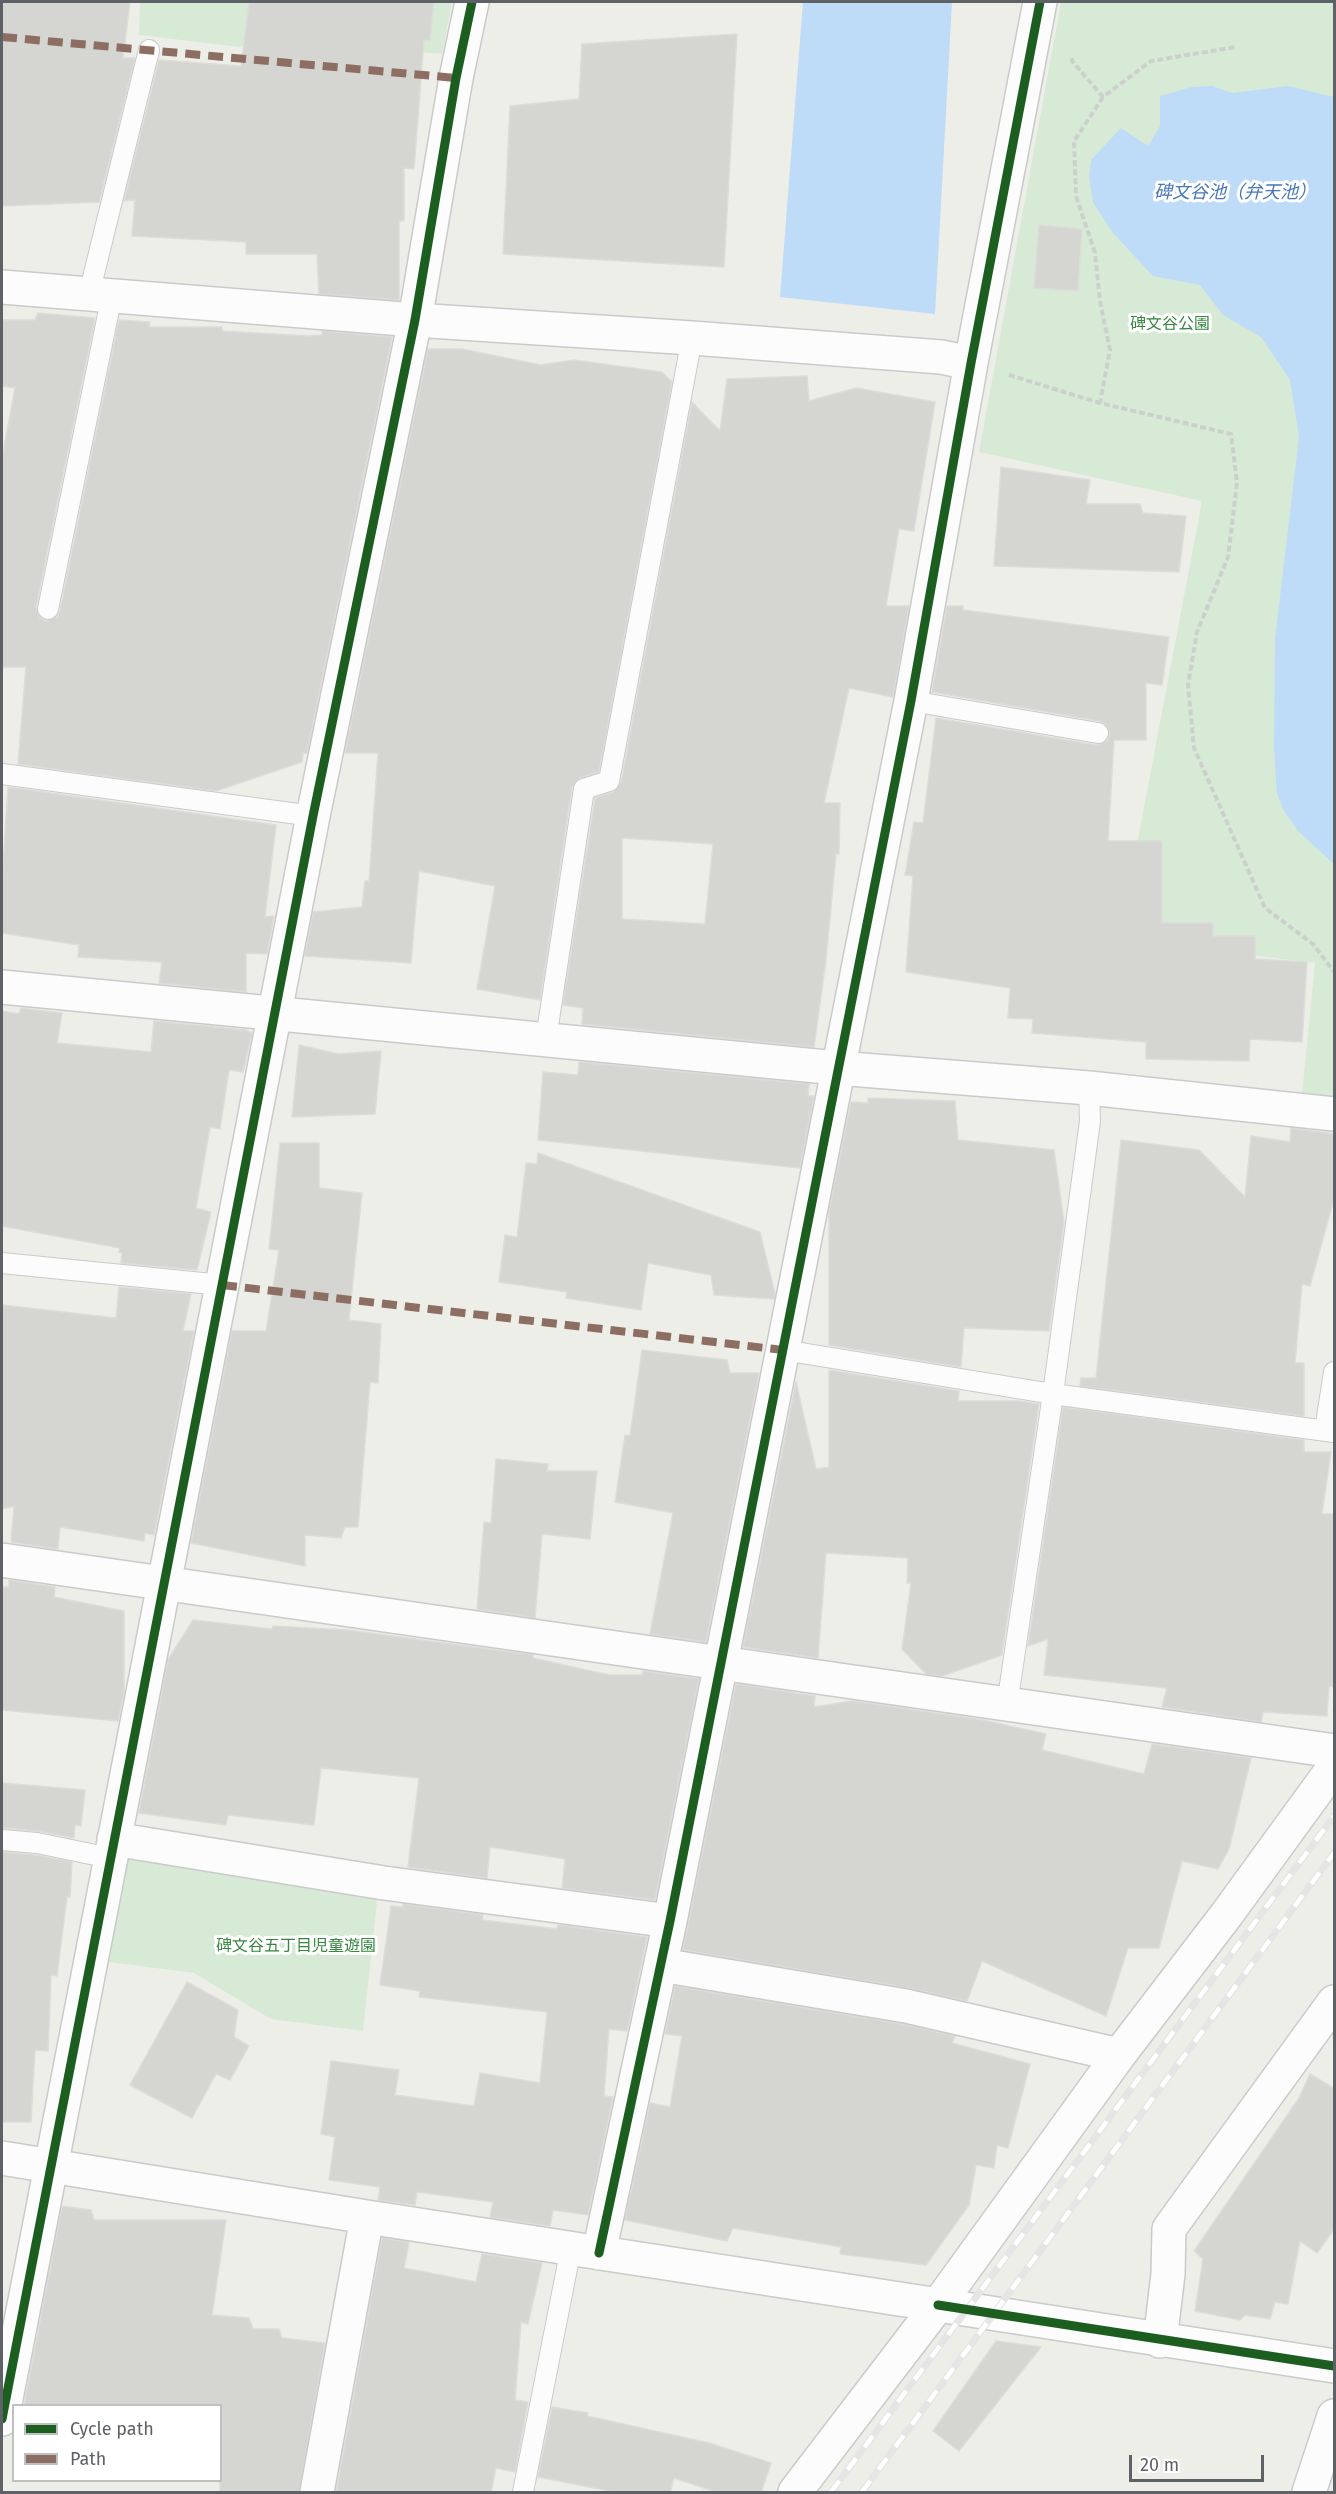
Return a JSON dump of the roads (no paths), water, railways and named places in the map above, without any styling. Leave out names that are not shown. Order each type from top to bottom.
[{"type":"street","points":[[2,2419],[312,816],[415,320],[456,78],[472,2]]},
{"type":"street","points":[[585,2250],[661,1965],[670,1922],[911,701],[971,363],[1040,2]]},
{"type":"street","points":[[2,287],[415,320],[940,357],[971,363]]},
{"type":"street","points":[[2,987],[837,1068],[1089,1088],[1335,1114]]},
{"type":"street","points":[[2,1560],[720,1662],[1007,1706],[1335,1751]]},
{"type":"street","points":[[795,2493],[938,2305],[1119,2055],[1227,1914],[1335,1767]]},
{"type":"street","points":[[112,1848],[670,1922]]},
{"type":"street","points":[[661,1965],[906,2006],[1119,2055]]},
{"type":"street","points":[[1160,2341],[1168,2274],[1169,2229],[1335,2002]]},
{"type":"street","points":[[2,2158],[1160,2341],[1335,2366]]},
{"type":"street","points":[[317,2493],[367,2217]]},
{"type":"street","points":[[1309,2493],[1335,2416]]},
{"type":"lane","points":[[48,609],[101,294],[149,50]]},
{"type":"lane","points":[[546,1039],[584,789],[609,781],[692,338]]},
{"type":"lane","points":[[911,701],[1098,733]]},
{"type":"lane","points":[[2,774],[312,816]]},
{"type":"lane","points":[[1007,1706],[1090,1121],[1089,1088]]},
{"type":"lane","points":[[2,1263],[222,1286]]},
{"type":"lane","points":[[783,1350],[1053,1394],[1330,1431],[1335,1372]]},
{"type":"lane","points":[[2,1840],[112,1848]]},
{"type":"lane","points":[[523,2493],[585,2250]]},
{"type":"water","points":[[803,2],[952,2],[935,314],[780,297]]},
{"type":"water","name":"碑文谷池（弁天池）","points":[[1212,86],[1232,93],[1288,86],[1334,97],[1334,864],[1298,831],[1284,811],[1277,793],[1274,748],[1275,639],[1299,437],[1290,380],[1261,337],[1223,315],[1200,285],[1153,276],[1113,233],[1093,202],[1089,177],[1091,160],[1121,128],[1148,146],[1160,126],[1160,96],[1192,87]]},
{"type":"railway","points":[[831,2492],[1334,1816]]},
{"type":"railway","points":[[862,2492],[1334,1853]]},
{"type":"park label","name":"碑文谷公園","points":[[1170,325]]},
{"type":"park label","name":"碑文谷五丁目児童遊園","points":[[296,1947]]}]
